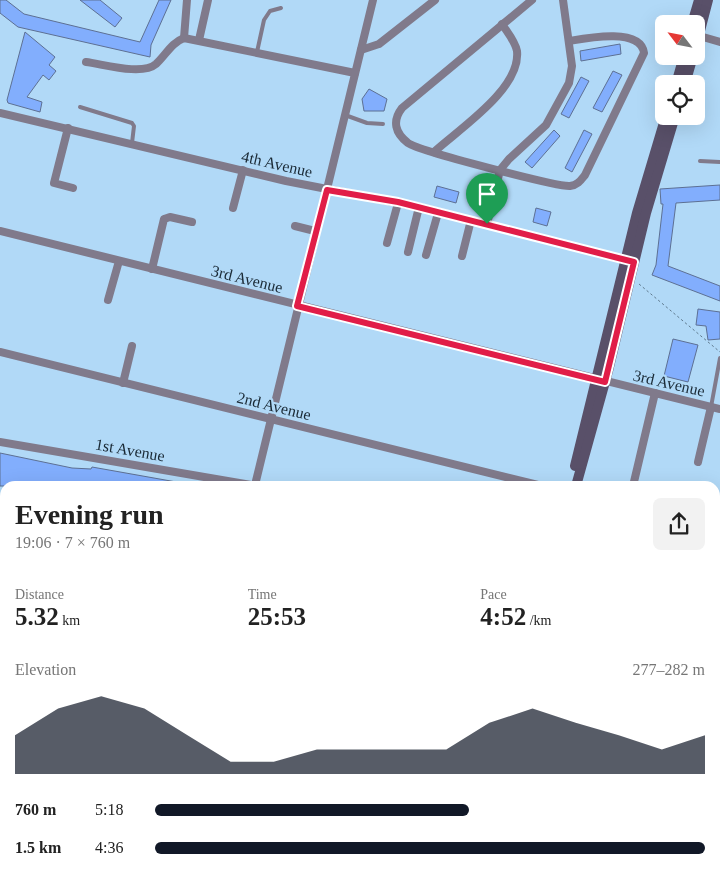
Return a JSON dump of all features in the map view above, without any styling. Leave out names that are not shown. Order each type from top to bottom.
[{"type":"street","points":[[184,38],[187,0]]},
{"type":"street","points":[[199,40],[208,0]]},
{"type":"street","points":[[257,481],[297,306],[373,0]]},
{"type":"street","points":[[361,50],[379,44],[435,0]]},
{"type":"street","points":[[532,0],[422,90],[397,114],[395,126],[402,138],[417,148],[500,170],[566,186],[578,184],[585,175],[640,65],[644,49],[633,40],[615,36],[569,41]]},
{"type":"street","points":[[487,224],[500,170],[509,159],[546,125],[566,89],[572,73],[563,0]]},
{"type":"street","points":[[695,15],[699,0]]},
{"type":"street","points":[[704,15],[708,0]]},
{"type":"street","points":[[434,152],[499,94],[511,77],[517,61],[516,49],[502,24]]},
{"type":"street","points":[[86,62],[141,70],[154,66],[176,41],[184,38],[355,73]]},
{"type":"street","points":[[705,40],[720,42]]},
{"type":"street","name":"4th Avenue","points":[[0,113],[327,190],[398,202],[630,261]]},
{"type":"street","points":[[577,481],[630,261],[643,190],[663,125]]},
{"type":"street","points":[[572,481],[630,277],[630,261],[672,125]]},
{"type":"street","points":[[68,128],[54,183],[73,188]]},
{"type":"street","points":[[233,208],[243,170]]},
{"type":"street","points":[[387,243],[398,202]]},
{"type":"street","points":[[408,252],[419,208]]},
{"type":"street","points":[[426,254],[438,213]]},
{"type":"street","points":[[152,269],[164,219],[170,217],[192,222]]},
{"type":"street","points":[[462,256],[471,220]]},
{"type":"street","points":[[296,226],[316,231]]},
{"type":"street","name":"3rd Avenue","points":[[0,232],[720,409]]},
{"type":"street","points":[[108,300],[119,261]]},
{"type":"street","points":[[123,383],[132,346]]},
{"type":"street","name":"2nd Avenue","points":[[0,352],[522,481]]},
{"type":"street","points":[[634,481],[655,394]]},
{"type":"street","points":[[698,462],[711,407]]},
{"type":"street","name":"1st Avenue","points":[[0,442],[214,481]]},
{"type":"lane","points":[[257,52],[264,20],[270,11],[281,8]]},
{"type":"lane","points":[[80,108],[132,123],[134,126],[132,143]]},
{"type":"lane","points":[[345,116],[367,123],[383,124]]},
{"type":"lane","points":[[700,161],[720,162]]},
{"type":"lane","points":[[711,407],[720,358]]},
{"type":"path","points":[[630,277],[720,352]]},
{"type":"building","points":[[0,0],[6,0],[24,14],[140,42],[159,0],[171,0],[151,45],[150,57],[18,27],[0,13]]},
{"type":"building","points":[[80,0],[100,0],[122,18],[115,27]]},
{"type":"building","points":[[25,32],[55,57],[49,65],[56,71],[49,80],[43,75],[27,97],[42,102],[40,112],[8,103],[7,100]]},
{"type":"building","points":[[620,44],[621,54],[581,61],[580,51]]},
{"type":"building","points":[[613,71],[622,75],[602,112],[593,108]]},
{"type":"building","points":[[581,77],[589,81],[569,118],[561,114]]},
{"type":"building","points":[[369,89],[387,99],[384,111],[364,111],[362,99]]},
{"type":"building","points":[[554,130],[560,136],[532,168],[525,162]]},
{"type":"building","points":[[584,130],[592,134],[572,172],[565,168]]},
{"type":"building","points":[[720,185],[720,200],[676,203],[668,266],[720,286],[720,301],[652,275],[656,265],[663,204],[661,204],[660,189]]},
{"type":"building","points":[[437,186],[459,192],[456,203],[434,197]]},
{"type":"building","points":[[536,208],[551,212],[547,226],[533,222]]},
{"type":"building","points":[[698,309],[720,312],[720,339],[708,340],[706,326],[696,325]]},
{"type":"building","points":[[673,339],[698,345],[688,382],[664,376]]},
{"type":"building","points":[[0,453],[72,468],[91,469],[92,467],[171,481],[0,481]]},
{"type":"route","points":[[327,190],[398,202],[487,224],[634,262],[605,382],[297,306],[327,190]]}]
